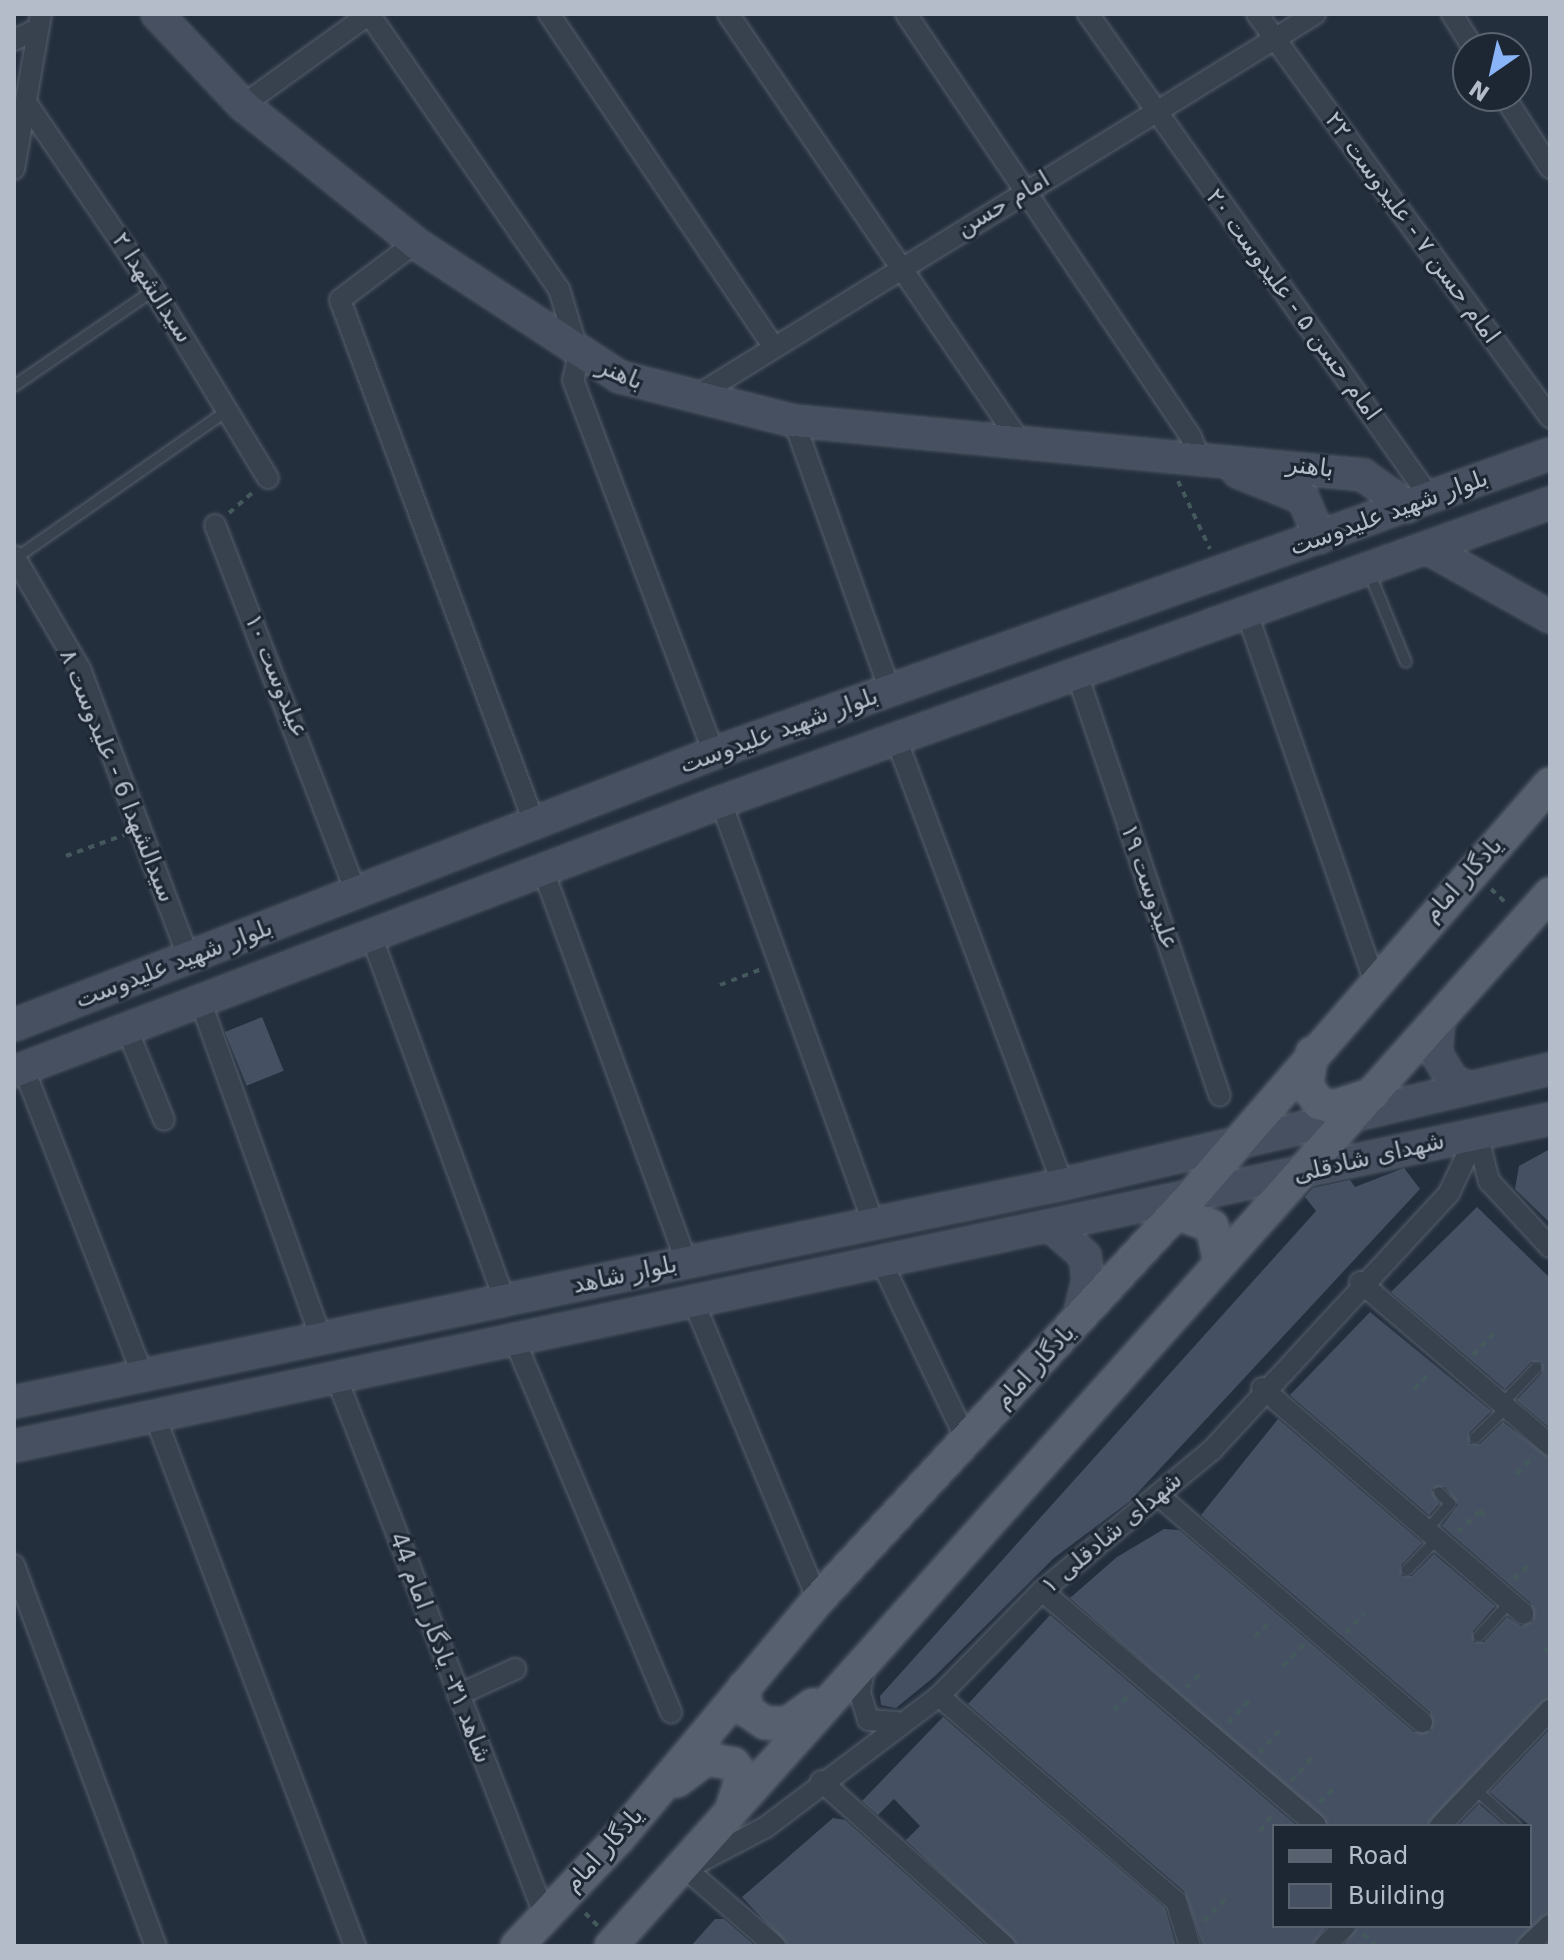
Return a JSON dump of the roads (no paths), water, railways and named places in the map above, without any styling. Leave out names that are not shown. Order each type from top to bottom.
[{"type":"main road","name":"باهنر","points":[[157,14],[243,105],[415,243],[579,355],[620,377],[693,398],[794,421],[1201,463],[1363,475],[1420,503]]},
{"type":"main road","name":"بلوار شهید علیدوست","points":[[14,1025],[471,850],[714,753],[1550,454]]},
{"type":"main road","name":"باهنر","points":[[1201,463],[1288,488],[1303,498],[1320,538]]},
{"type":"main road","name":"بلوار شهید علیدوست","points":[[19,1071],[721,802],[1248,616],[1550,503]]},
{"type":"main road","points":[[1429,549],[1550,617]]},
{"type":"main road","name":"یادگار امام","points":[[517,1946],[618,1839],[818,1600],[1183,1206],[1374,979],[1550,784]]},
{"type":"main road","points":[[471,850],[486,892]]},
{"type":"main road","points":[[613,1944],[686,1869],[871,1647],[1294,1176],[1364,1104],[1550,894]]},
{"type":"main road","points":[[1439,1019],[1436,1053],[1453,1081],[1465,1086]]},
{"type":"main road","points":[[1312,1053],[1307,1086],[1319,1103],[1333,1107],[1364,1104]]},
{"type":"main road","name":"شهدای شادقلی","points":[[1235,1145],[1364,1104],[1550,1069]]},
{"type":"main road","name":"شهدای شادقلی","points":[[1183,1206],[1294,1176],[1550,1119]]},
{"type":"main road","name":"بلوار شاهد","points":[[14,1402],[322,1341],[1235,1145]]},
{"type":"main road","points":[[1183,1206],[1212,1226],[1219,1259]]},
{"type":"main road","name":"بلوار شاهد","points":[[14,1446],[154,1414],[695,1305],[882,1263],[1053,1228],[1183,1206]]},
{"type":"main road","points":[[1053,1228],[1085,1256],[1088,1280],[1078,1320]]},
{"type":"main road","points":[[744,1687],[746,1710],[777,1724],[835,1688]]},
{"type":"main road","points":[[618,1839],[706,1759],[727,1760],[742,1777],[726,1821]]},
{"type":"street","points":[[243,105],[369,14],[559,289],[579,355],[573,380],[636,554],[714,753]]},
{"type":"street","points":[[549,14],[772,344]]},
{"type":"street","points":[[728,14],[1022,445]]},
{"type":"street","points":[[906,14],[1191,437],[1201,463]]},
{"type":"street","name":"امام حسن ۵ - علیدوست ۲۰","points":[[1088,14],[1420,503]]},
{"type":"street","name":"امام حسن ۷ - علیدوست ۲۲","points":[[1257,14],[1550,418]]},
{"type":"street","name":"امام حسن","points":[[693,398],[772,344],[1315,14]]},
{"type":"street","points":[[1452,14],[1463,32]]},
{"type":"street","points":[[14,40],[39,22]]},
{"type":"street","points":[[14,169],[39,22]]},
{"type":"street","name":"سیدالشهدا ۲","points":[[27,104],[154,290],[230,409],[268,478]]},
{"type":"street","points":[[1514,112],[1550,168]]},
{"type":"street","points":[[415,243],[340,300],[535,825]]},
{"type":"street","points":[[794,421],[890,690]]},
{"type":"street","name":"عیلدوست ۱۰","points":[[215,525],[357,894]]},
{"type":"street","name":"سیدالشهدا 6 - علیدوست ۸","points":[[15,557],[80,669],[143,829],[189,959]]},
{"type":"street","points":[[1248,616],[1374,979]]},
{"type":"street","name":"علیدوست ۱۹","points":[[1078,677],[1220,1096]]},
{"type":"street","points":[[897,741],[1063,1184]]},
{"type":"street","points":[[721,802],[873,1221]]},
{"type":"street","points":[[543,870],[686,1261]]},
{"type":"street","points":[[371,935],[505,1301]]},
{"type":"street","points":[[200,1000],[322,1341]]},
{"type":"street","points":[[127,1029],[164,1120]]},
{"type":"street","points":[[19,1071],[87,1228],[143,1376]]},
{"type":"street","points":[[1477,1134],[1489,1181],[1550,1247]]},
{"type":"street","name":"شهدای شادقلی ۱","points":[[686,1869],[766,1827],[897,1722],[939,1696],[1042,1591],[1212,1450],[1262,1388],[1360,1282],[1449,1193],[1477,1134]]},
{"type":"street","points":[[882,1263],[967,1441]]},
{"type":"street","points":[[1360,1282],[1550,1445]]},
{"type":"street","points":[[695,1305],[818,1600]]},
{"type":"street","points":[[515,1341],[671,1713]]},
{"type":"street","name":"شاهد ۳۱- یادگار امام 44","points":[[337,1379],[458,1695],[555,1905]]},
{"type":"street","points":[[1262,1388],[1517,1607]]},
{"type":"street","points":[[154,1414],[355,1946]]},
{"type":"street","points":[[1159,1496],[1422,1722]]},
{"type":"street","points":[[14,1565],[156,1946]]},
{"type":"street","points":[[1042,1591],[1311,1821]]},
{"type":"street","points":[[871,1647],[861,1676],[863,1706],[877,1726],[897,1722]]},
{"type":"street","points":[[458,1695],[515,1669]]},
{"type":"street","points":[[939,1696],[1176,1901],[1188,1938]]},
{"type":"street","points":[[1443,1824],[1550,1710]]},
{"type":"street","points":[[821,1781],[1005,1946]]},
{"type":"street","points":[[686,1869],[775,1946]]},
{"type":"street","points":[[1528,1946],[1550,1925]]},
{"type":"street","points":[[1325,1946],[1343,1928]]},
{"type":"lane","points":[[14,386],[154,290]]},
{"type":"lane","points":[[15,557],[230,409]]},
{"type":"lane","points":[[1369,572],[1406,662]]},
{"type":"lane","points":[[1475,1438],[1536,1368]]},
{"type":"lane","points":[[1407,1570],[1436,1538],[1450,1504],[1439,1492]]},
{"type":"lane","points":[[1479,1636],[1517,1607]]},
{"type":"lane","points":[[1475,1789],[1514,1824]]}]
